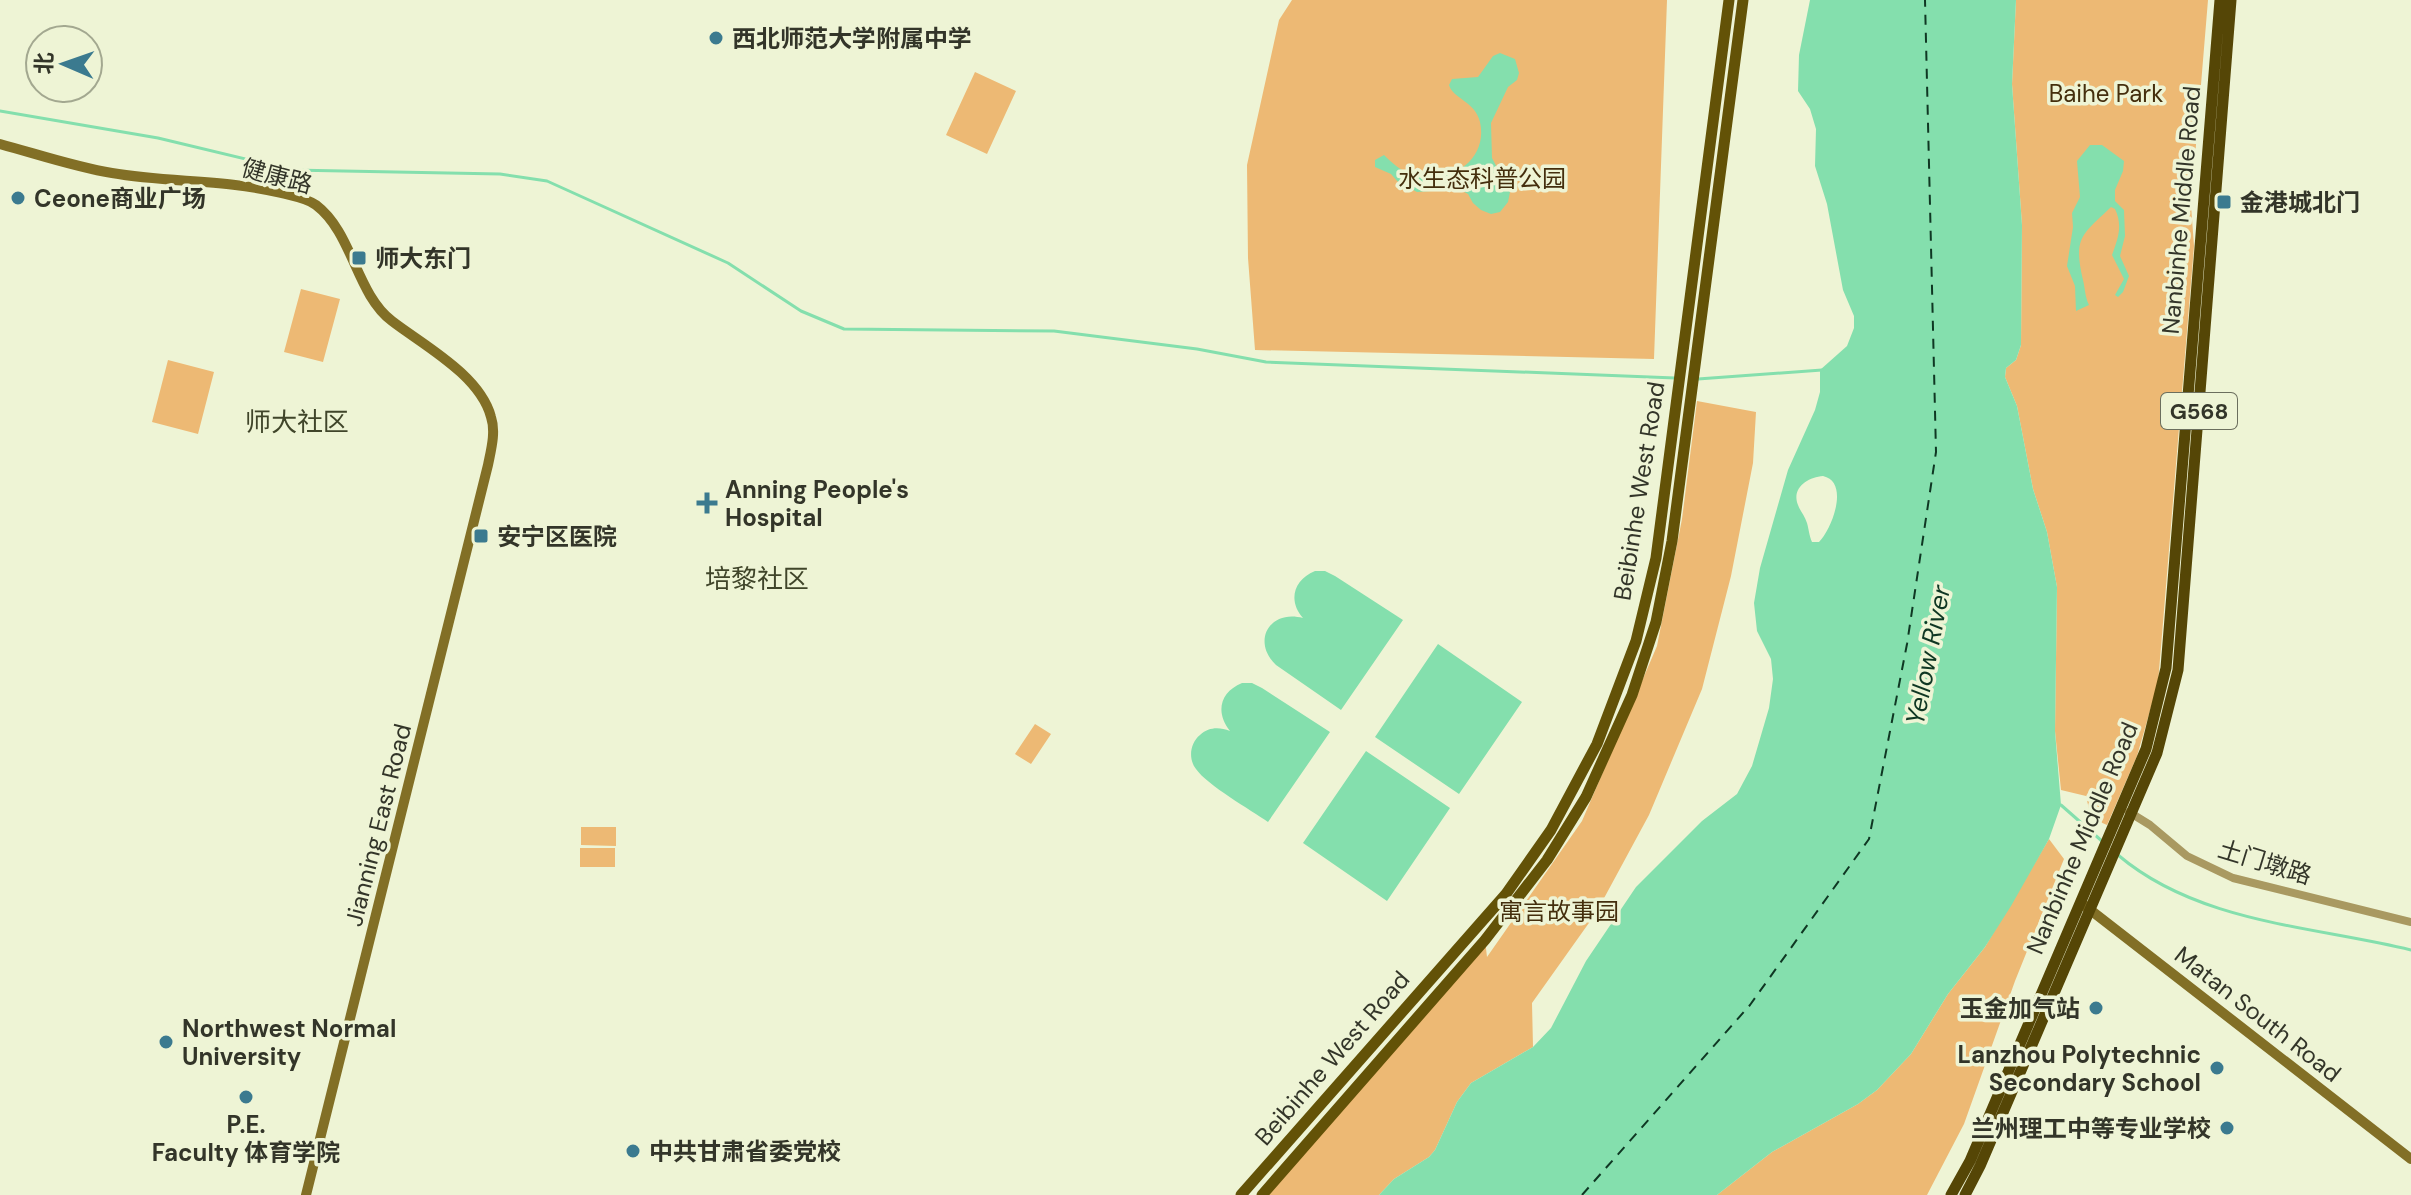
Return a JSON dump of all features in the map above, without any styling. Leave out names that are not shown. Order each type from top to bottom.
[{"type":"highway","name":"Nanbinhe Middle Road","points":[[2127,811],[2166,668],[2220,0]]},
{"type":"highway","name":"Nanbinhe Middle Road","points":[[1965,1195],[2090,909],[2098,878],[2117,833],[2157,753],[2178,670],[2231,0]]},
{"type":"highway","name":"Nanbinhe Middle Road","points":[[1951,1195],[1970,1161],[2079,901],[2098,878]]},
{"type":"main road","name":"Beibinhe West Road","points":[[1241,1195],[1506,894],[1557,818],[1597,744],[1636,641],[1656,558],[1729,0]]},
{"type":"main road","name":"Beibinhe West Road","points":[[1262,1195],[1485,940],[1547,860],[1586,797],[1632,695],[1656,622],[1672,541],[1743,0]]},
{"type":"main road","name":"健康路","points":[[0,144],[113,173],[247,184],[316,205],[343,237],[370,296],[389,319],[441,353],[486,404],[492,418],[493,436],[488,465]]},
{"type":"main road","name":"Jianning East Road","points":[[306,1195],[488,465]]},
{"type":"main road","name":"Matan South Road","points":[[2079,901],[2411,1159]]},
{"type":"street","name":"土门墩路","points":[[2127,811],[2150,825],[2187,856],[2233,878],[2411,922]]},
{"type":"green space","name":"水生态科普公园","points":[[1292,0],[1667,0],[1654,359],[1255,350],[1248,258],[1247,165],[1279,20]]},
{"type":"green space","name":"Baihe Park","points":[[2016,0],[2208,0],[2191,205],[2194,246],[2158,683],[2137,756],[2107,825],[2091,818],[2086,796],[2061,790],[2055,731],[2057,587],[2017,406],[2005,377],[2006,368],[2016,360],[2021,345],[2022,225],[2012,84]]},
{"type":"green space","points":[[975,72],[1016,91],[987,154],[946,135]]},
{"type":"green space","points":[[301,289],[340,299],[323,362],[284,352]]},
{"type":"green space","points":[[168,360],[214,372],[198,434],[152,422]]},
{"type":"green space","name":"寓言故事园","points":[[1697,401],[1756,412],[1753,463],[1731,576],[1702,689],[1649,815],[1596,913],[1532,1003],[1533,1047],[1471,1083],[1457,1102],[1435,1150],[1394,1179],[1379,1195],[1262,1195],[1485,940],[1487,957],[1582,821],[1657,646],[1682,519]]},
{"type":"green space","points":[[1035,724],[1051,734],[1031,764],[1015,754]]},
{"type":"green space","points":[[581,827],[616,827],[616,846],[581,845]]},
{"type":"green space","points":[[2049,839],[2064,859],[2015,981],[1964,1124],[1927,1195],[1717,1195],[1772,1152],[1858,1104],[1877,1090],[1911,1054],[1948,994],[1985,947]]},
{"type":"green space","points":[[580,848],[615,848],[615,867],[580,867]]},
{"type":"water","name":"Yellow River","points":[[1810,0],[2016,0],[2012,84],[2022,225],[2021,345],[2016,360],[2006,368],[2005,377],[2017,406],[2057,587],[2055,731],[2061,805],[2049,839],[1985,947],[1948,994],[1911,1054],[1877,1090],[1858,1104],[1772,1152],[1717,1195],[1379,1195],[1394,1179],[1435,1150],[1457,1102],[1471,1083],[1533,1047],[1551,1028],[1586,961],[1636,887],[1702,821],[1737,794],[1752,766],[1769,708],[1773,679],[1771,659],[1757,631],[1754,603],[1760,568],[1788,470],[1815,410],[1820,392],[1820,370],[1847,346],[1854,328],[1854,316],[1843,290],[1827,204],[1815,166],[1816,129],[1810,109],[1798,91],[1799,55]],"holes":[[[1823,476],[1831,480],[1837,496],[1833,517],[1819,542],[1812,542],[1796,499],[1797,493],[1802,484],[1812,479]]]},
{"type":"water","points":[[1500,53],[1515,59],[1519,73],[1517,80],[1508,87],[1491,123],[1492,158],[1510,192],[1508,202],[1500,212],[1491,214],[1481,210],[1468,194],[1459,189],[1417,192],[1375,167],[1375,160],[1384,155],[1407,173],[1437,177],[1462,168],[1471,160],[1481,137],[1480,122],[1474,109],[1449,85],[1452,79],[1478,77],[1493,56]]},
{"type":"water","points":[[2090,145],[2102,145],[2124,161],[2115,190],[2115,201],[2124,210],[2125,236],[2120,256],[2129,276],[2118,297],[2115,295],[2124,279],[2112,255],[2119,227],[2115,209],[2111,207],[2082,238],[2080,266],[2089,305],[2076,311],[2075,286],[2067,266],[2072,213],[2080,197],[2077,161]]},
{"type":"water","points":[[1315,571],[1325,571],[1335,576],[1403,620],[1341,710],[1276,665],[1265,646],[1265,637],[1273,623],[1291,616],[1303,618],[1295,605],[1295,592],[1302,580]]},
{"type":"water","points":[[1438,644],[1522,702],[1459,794],[1375,737]]},
{"type":"water","points":[[1242,683],[1252,683],[1262,688],[1330,732],[1268,822],[1210,782],[1196,769],[1191,756],[1197,738],[1207,730],[1230,731],[1222,717],[1222,703],[1229,692]]},
{"type":"water","points":[[1366,751],[1450,808],[1387,901],[1303,843]]},
{"type":"waterway","points":[[0,111],[158,138],[291,170],[500,174],[547,181],[728,263],[801,311],[844,329],[1054,331],[1197,349],[1266,362],[1675,378]]},
{"type":"waterway","points":[[1698,379],[1822,370]]},
{"type":"waterway","points":[[2061,805],[2103,842]]},
{"type":"waterway","points":[[2118,855],[2149,878],[2220,909],[2411,950]]},
{"type":"ferry route","points":[[1582,1195],[1750,1005],[1869,839],[1907,644],[1936,452],[1925,0]]},
{"type":"place","name":"西北师范大学附属中学","points":[[716,38]]},
{"type":"place","name":"Ceone商业广场","points":[[18,198]]},
{"type":"place","name":"金港城北门","points":[[2224,202]]},
{"type":"place","name":"师大东门","points":[[359,258]]},
{"type":"place","name":"Anning People's Hospital","points":[[707,503]]},
{"type":"place","name":"安宁区医院","points":[[481,536]]},
{"type":"place","name":"玉金加气站","points":[[2096,1008]]},
{"type":"place","name":"Northwest Normal University","points":[[166,1042]]},
{"type":"place","name":"Lanzhou Polytechnic Secondary School","points":[[2217,1068]]},
{"type":"place","name":"P.E. Faculty 体育学院","points":[[246,1097]]},
{"type":"place","name":"兰州理工中等专业学校","points":[[2227,1128]]},
{"type":"place","name":"中共甘肃省委党校","points":[[633,1151]]},
{"type":"district","name":"师大社区","points":[[297,422]]},
{"type":"district","name":"培黎社区","points":[[757,579]]}]
